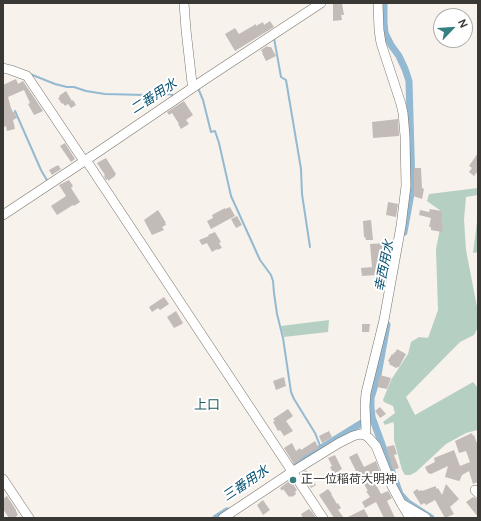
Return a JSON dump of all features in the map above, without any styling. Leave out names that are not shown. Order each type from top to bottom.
[{"type":"street","points":[[184,3],[192,83],[194,87]]},
{"type":"street","points":[[3,215],[83,159],[321,3]]},
{"type":"street","points":[[365,435],[366,393],[384,320],[406,191],[404,122],[401,104],[381,43],[378,3]]},
{"type":"street","points":[[3,68],[27,76],[323,518]]},
{"type":"street","points":[[223,518],[292,472],[357,434],[365,435],[373,441],[379,452],[392,486],[410,518]]},
{"type":"street","points":[[3,479],[29,518]]},
{"type":"street","points":[[401,503],[426,518]]},
{"type":"green space","points":[[478,188],[478,195],[466,197],[464,219],[466,250],[478,312],[478,327],[474,335],[460,342],[406,397],[415,415],[473,382],[478,388],[478,432],[477,430],[466,433],[446,444],[416,472],[410,475],[405,475],[402,470],[394,440],[394,424],[393,422],[385,425],[383,422],[395,413],[393,406],[384,402],[383,400],[391,380],[408,354],[411,342],[419,337],[428,338],[438,310],[436,249],[441,224],[441,211],[427,201],[429,194]]},
{"type":"green space","points":[[478,214],[478,252],[473,253]]},
{"type":"green space","points":[[329,320],[328,332],[284,337],[281,326]]},
{"type":"building","points":[[333,3],[342,3],[344,15],[341,15],[342,20],[333,21]]},
{"type":"building","points":[[270,21],[274,27],[235,51],[225,34],[235,28],[239,34],[256,24],[256,26],[263,22],[264,25]]},
{"type":"building","points":[[267,46],[271,47],[276,56],[266,61],[261,50]]},
{"type":"building","points":[[16,79],[18,84],[23,81],[43,111],[34,115],[28,104],[30,103],[24,90],[8,97],[11,108],[17,118],[13,120],[15,129],[7,131],[6,126],[4,127],[3,123],[3,85]]},
{"type":"building","points":[[66,91],[76,105],[71,108],[68,104],[65,106],[63,103],[62,104],[58,98]]},
{"type":"building","points":[[184,101],[193,115],[186,120],[189,124],[181,129],[172,113],[169,115],[167,112]]},
{"type":"building","points":[[398,119],[399,136],[373,138],[372,122]]},
{"type":"building","points":[[65,143],[75,159],[71,162],[60,146]]},
{"type":"building","points":[[478,153],[478,171],[474,176],[469,172],[472,168],[469,166]]},
{"type":"building","points":[[106,158],[116,174],[108,181],[97,163]]},
{"type":"building","points":[[58,165],[61,169],[52,175],[49,170]]},
{"type":"building","points":[[414,168],[421,168],[422,188],[424,189],[422,199],[413,196]]},
{"type":"building","points":[[69,180],[73,186],[71,188],[80,202],[57,215],[51,206],[66,196],[59,185]]},
{"type":"building","points":[[388,202],[398,204],[396,217],[386,215]]},
{"type":"building","points":[[230,207],[235,216],[211,229],[207,221],[213,218],[212,215]]},
{"type":"building","points":[[430,209],[442,211],[442,232],[431,230],[431,227],[429,227],[431,218],[419,215],[420,210],[429,212]]},
{"type":"building","points":[[158,210],[166,225],[162,227],[164,230],[152,235],[144,220]]},
{"type":"building","points":[[237,216],[242,225],[236,228],[231,219]]},
{"type":"building","points":[[371,220],[373,240],[366,240],[364,237],[363,221]]},
{"type":"building","points":[[215,232],[221,242],[219,243],[222,248],[212,252],[207,243],[202,245],[199,240]]},
{"type":"building","points":[[386,243],[386,275],[383,275],[383,278],[378,278],[377,275],[362,276],[361,268],[372,267],[370,244]]},
{"type":"building","points":[[164,297],[169,304],[160,310],[158,308],[152,312],[149,307]]},
{"type":"building","points":[[176,311],[183,323],[174,328],[167,317]]},
{"type":"building","points":[[362,324],[370,324],[369,332],[362,332]]},
{"type":"building","points":[[397,349],[406,354],[399,367],[396,368],[389,364],[390,363],[388,361]]},
{"type":"building","points":[[380,375],[391,378],[387,389],[377,387]]},
{"type":"building","points":[[284,377],[286,386],[276,390],[273,381]]},
{"type":"building","points":[[380,407],[386,414],[380,418],[375,411]]},
{"type":"building","points":[[288,409],[293,416],[286,421],[293,431],[284,436],[280,430],[278,431],[273,419]]},
{"type":"building","points":[[329,431],[332,437],[322,443],[319,436]]},
{"type":"building","points":[[472,433],[478,446],[478,482],[473,484],[469,471],[462,475],[459,481],[445,477],[448,466],[431,474],[428,473],[425,467],[435,462],[434,458],[454,450],[460,466],[470,462],[466,451],[459,453],[455,441]]},
{"type":"building","points":[[315,441],[319,448],[301,458],[294,464],[284,448],[292,443],[296,451],[300,448],[301,450]]},
{"type":"building","points":[[394,445],[397,454],[394,455],[399,468],[393,470],[386,447]]},
{"type":"building","points":[[357,453],[364,467],[376,461],[382,477],[374,481],[381,494],[388,491],[392,498],[387,501],[395,518],[384,518],[376,502],[365,508],[362,502],[370,497],[366,491],[368,491],[360,477],[354,480],[351,474],[356,471],[349,457]]},
{"type":"building","points":[[335,455],[342,469],[334,474],[330,467],[332,466],[328,458]]},
{"type":"building","points":[[306,470],[316,485],[311,488],[301,474]]},
{"type":"building","points":[[289,481],[290,484],[292,483],[297,490],[295,492],[296,494],[292,497],[289,497],[283,489],[282,491],[280,488]]},
{"type":"building","points":[[446,484],[459,499],[450,507],[454,514],[445,518],[435,500],[426,505],[424,503],[421,505],[413,492],[417,489],[422,491],[436,486],[436,489],[438,488],[442,495]]},
{"type":"building","points":[[328,489],[341,508],[338,510],[344,518],[334,518],[319,495]]},
{"type":"building","points":[[7,496],[18,515],[14,518],[9,518],[3,509],[3,499]]},
{"type":"building","points":[[473,497],[478,499],[478,517],[466,502]]},
{"type":"building","points":[[263,500],[270,510],[263,515],[257,505]]},
{"type":"building","points":[[309,509],[316,518],[303,518],[301,514]]},
{"type":"building","points":[[364,509],[369,518],[346,518]]},
{"type":"waterway","name":"幸西用水","points":[[384,3],[385,33],[399,56],[409,81],[412,188],[404,232]]},
{"type":"waterway","points":[[274,38],[281,77],[286,80],[301,169],[302,194],[310,247]]},
{"type":"waterway","name":"二番用水","points":[[30,74],[55,84],[105,94],[170,94],[174,96]]},
{"type":"waterway","points":[[198,88],[203,100],[211,132],[215,131],[219,143],[231,196],[260,260],[271,275],[273,281],[277,314],[283,338],[291,392],[315,433],[321,448]]},
{"type":"waterway","points":[[15,111],[41,170],[48,182]]},
{"type":"waterway","name":"幸西用水","points":[[387,325],[378,375],[371,398],[372,417],[400,494],[408,503],[431,518]]},
{"type":"waterway","name":"三番用水","points":[[297,463],[365,421]]},
{"type":"waterway","name":"三番用水","points":[[216,518],[227,511]]},
{"type":"place","name":"正一位稲荷大明神","points":[[293,480]]},
{"type":"district","name":"上口","points":[[207,406]]}]
